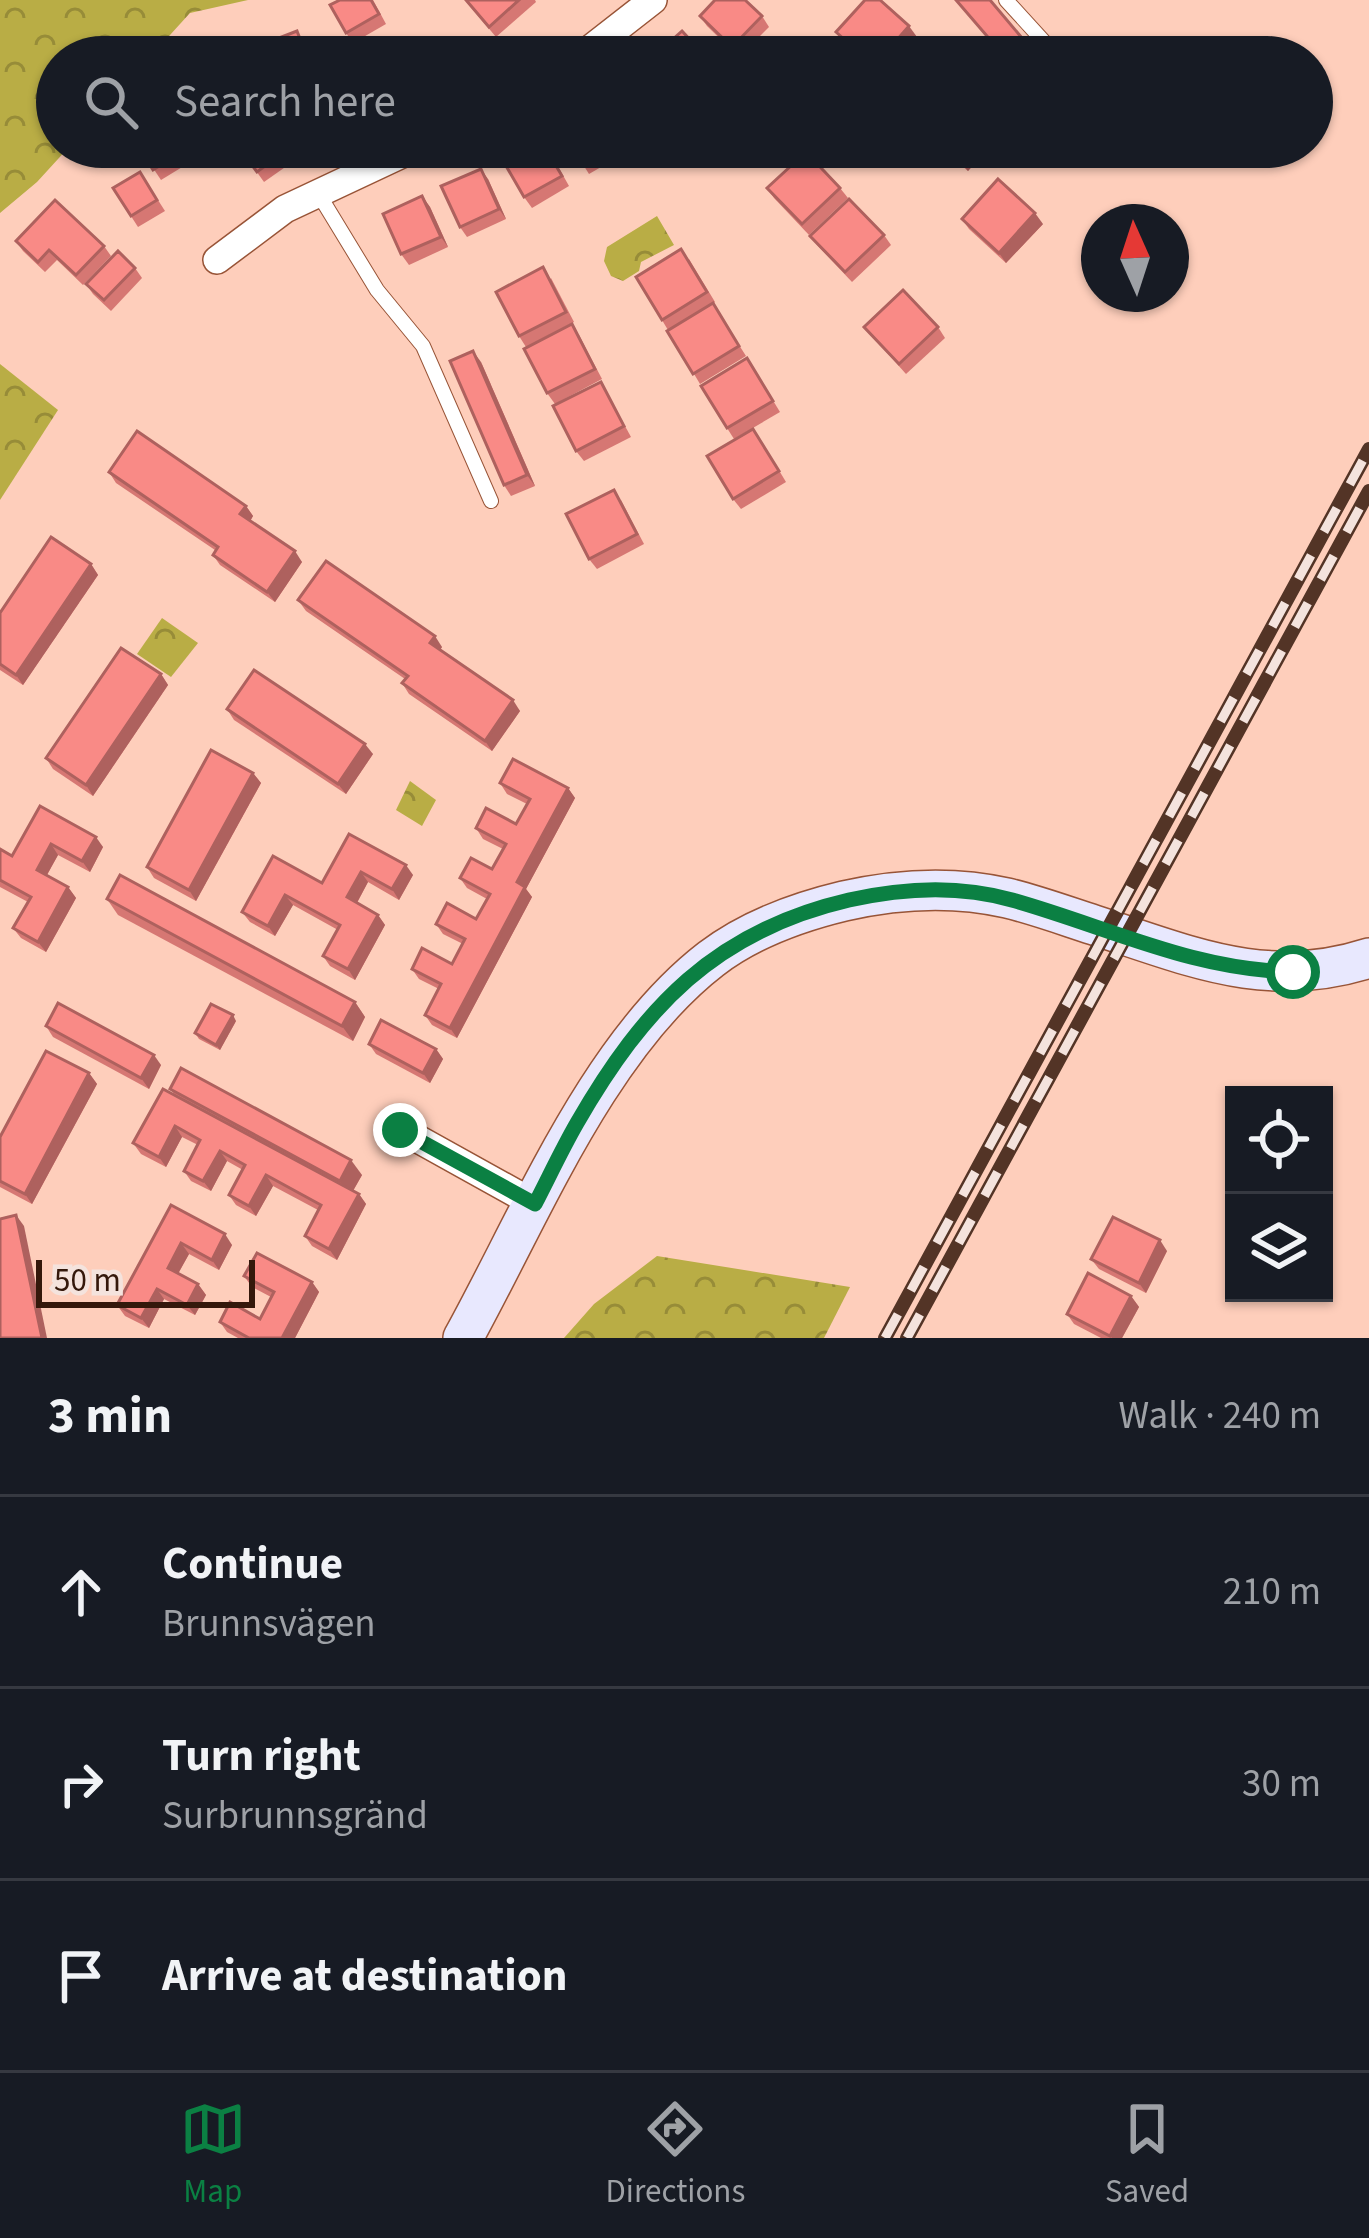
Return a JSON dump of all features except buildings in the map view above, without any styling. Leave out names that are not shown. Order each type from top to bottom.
[{"type":"street","points":[[607,36],[652,0]]},
{"type":"street","points":[[217,260],[285,209],[372,168]]},
{"type":"street","points":[[463,1338],[577,1123],[626,1049],[688,978],[767,926],[874,895],[974,893],[1006,898],[1197,960],[1251,971],[1293,972],[1369,958]]},
{"type":"street","points":[[400,1130],[535,1204]]},
{"type":"lane","points":[[1006,0],[1039,36]]},
{"type":"lane","points":[[318,193],[377,290],[424,346],[491,501]]},
{"type":"green space","points":[[0,0],[248,0],[190,13],[169,36],[36,36],[36,168],[50,168],[0,213]]},
{"type":"green space","points":[[657,216],[674,245],[641,262],[639,271],[623,281],[611,276],[604,261],[607,247]]},
{"type":"green space","points":[[0,364],[58,410],[0,500]]},
{"type":"green space","points":[[162,618],[198,643],[171,677],[137,654]]},
{"type":"green space","points":[[410,781],[436,800],[422,826],[396,810]]},
{"type":"green space","points":[[657,1256],[850,1287],[824,1338],[564,1338],[594,1304]]},
{"type":"railway","points":[[885,1338],[1369,449]]},
{"type":"railway","points":[[907,1338],[1369,491]]},
{"type":"route","points":[[400,1130],[535,1204],[577,1123],[626,1049],[688,978],[767,926],[874,895],[941,890],[1006,898],[1197,960],[1251,971],[1293,972]]}]
